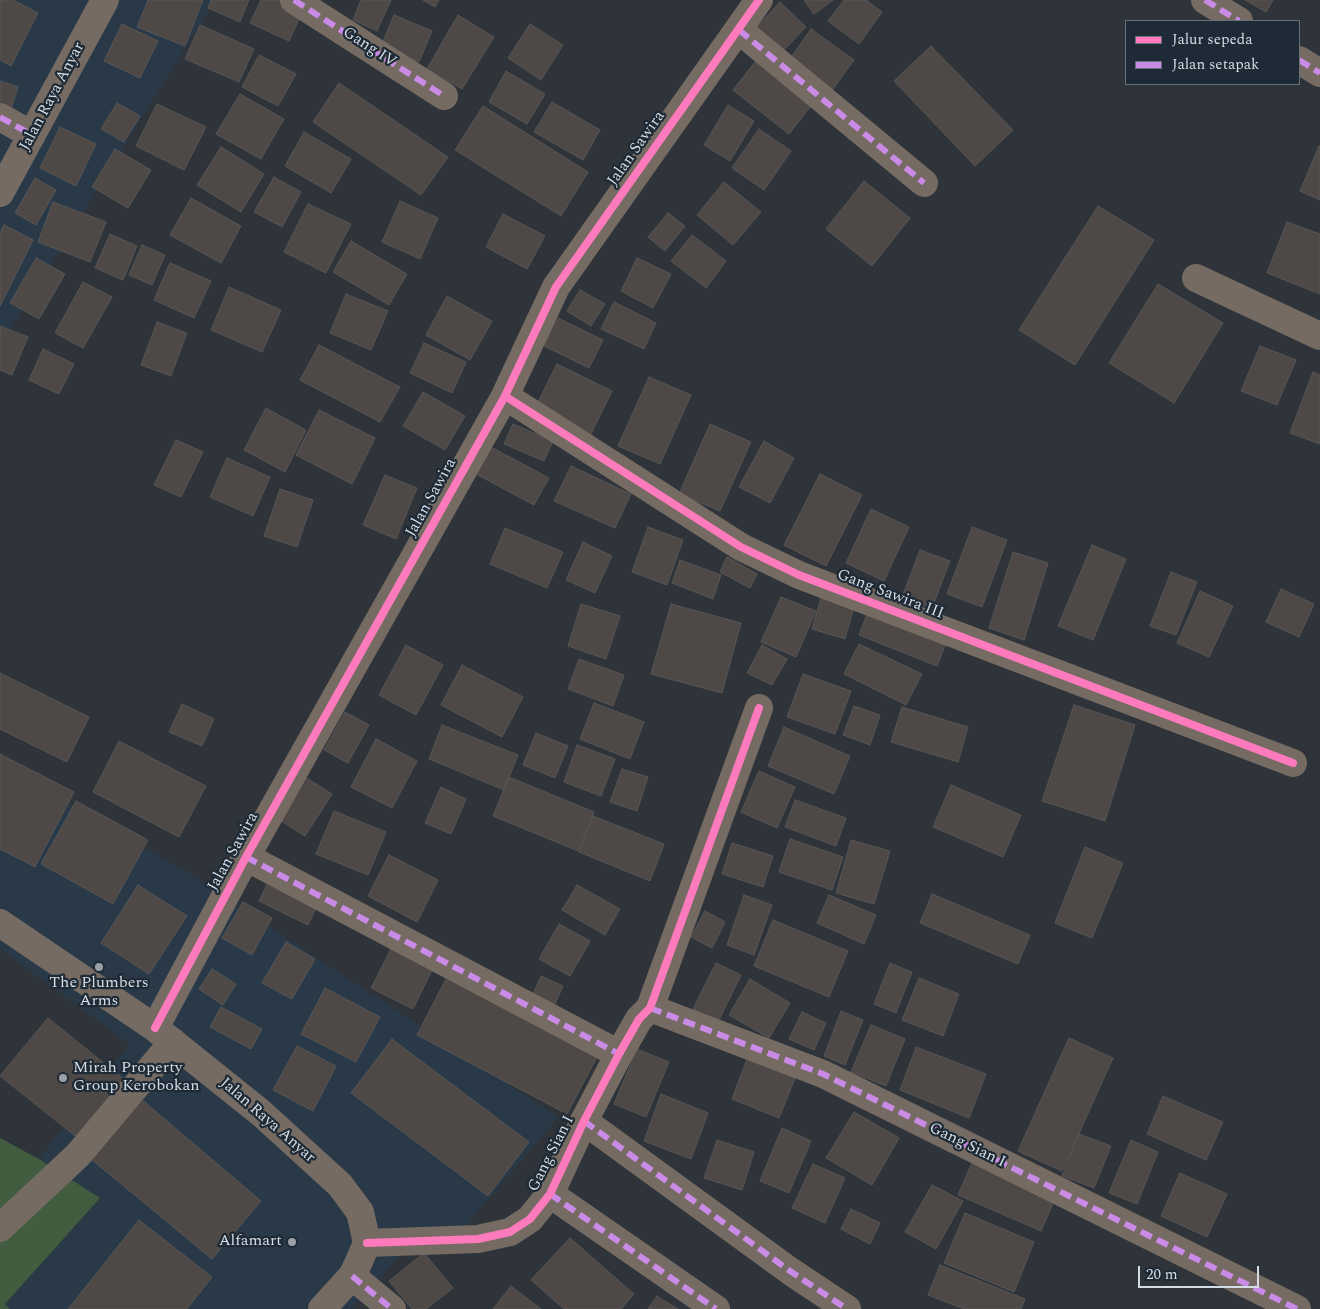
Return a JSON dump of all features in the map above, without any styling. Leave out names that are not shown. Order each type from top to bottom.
[{"type":"street","name":"Jalan Raya Anyar","points":[[0,193],[105,0]]},
{"type":"street","name":"Gang IV","points":[[294,0],[444,96]]},
{"type":"street","name":"Jalan Sawira","points":[[0,1228],[78,1154],[164,1035],[246,857],[505,396],[556,287],[759,0]]},
{"type":"street","points":[[1205,0],[1236,20]]},
{"type":"street","points":[[738,30],[924,183]]},
{"type":"street","points":[[1300,61],[1320,73]]},
{"type":"street","points":[[0,117],[32,135]]},
{"type":"street","points":[[1196,278],[1320,336]]},
{"type":"street","name":"Gang Sawira III","points":[[505,396],[741,547],[799,576],[1293,763]]},
{"type":"street","points":[[650,1008],[759,708]]},
{"type":"street","points":[[246,857],[619,1054]]},
{"type":"street","name":"Jalan Raya Anyar","points":[[0,922],[164,1035],[261,1113],[340,1184],[360,1212],[367,1243]]},
{"type":"street","name":"Gang Sian I","points":[[367,1243],[478,1239],[510,1232],[530,1219],[550,1194],[584,1121],[619,1054],[639,1019],[650,1008],[823,1074],[1297,1309]]},
{"type":"street","points":[[584,1121],[790,1271],[847,1309]]},
{"type":"street","points":[[550,1194],[716,1309]]},
{"type":"street","points":[[322,1309],[352,1276],[367,1243]]},
{"type":"street","points":[[352,1276],[392,1309]]},
{"type":"shaded area","points":[[0,0],[215,0],[0,346]]},
{"type":"shaded area","points":[[0,764],[185,871],[558,1117],[444,1252],[420,1234],[352,1309],[10,1309],[5,1304],[100,1198],[39,1159],[130,1044],[0,949]]},
{"type":"green space","points":[[0,1138],[39,1159],[100,1198],[5,1304],[10,1309],[0,1309]]},
{"type":"building","points":[[0,0],[13,0],[38,13],[11,66],[0,60]]},
{"type":"building","points":[[148,0],[203,0],[185,46],[137,27]]},
{"type":"building","points":[[211,0],[249,0],[240,22],[208,8]]},
{"type":"building","points":[[261,0],[287,0],[304,8],[289,41],[250,23]]},
{"type":"building","points":[[361,0],[391,0],[377,31],[353,20]]},
{"type":"building","points":[[423,0],[439,0],[435,7]]},
{"type":"building","points":[[804,0],[833,0],[814,14]]},
{"type":"building","points":[[844,0],[866,0],[882,12],[859,44],[828,21]]},
{"type":"building","points":[[1245,0],[1273,0],[1266,12]]},
{"type":"building","points":[[780,2],[806,27],[779,55],[753,31]]},
{"type":"building","points":[[394,15],[432,31],[419,62],[381,46]]},
{"type":"building","points":[[458,15],[494,37],[462,89],[427,69]]},
{"type":"building","points":[[122,24],[158,41],[140,78],[104,61]]},
{"type":"building","points":[[530,24],[563,45],[541,80],[508,58]]},
{"type":"building","points":[[200,25],[254,49],[239,82],[185,59]]},
{"type":"building","points":[[811,29],[854,60],[828,96],[785,66]]},
{"type":"building","points":[[931,46],[1013,130],[975,166],[894,81]]},
{"type":"building","points":[[762,53],[818,97],[789,134],[733,90]]},
{"type":"building","points":[[259,55],[296,74],[278,106],[242,87]]},
{"type":"building","points":[[506,71],[545,94],[527,124],[489,102]]},
{"type":"building","points":[[0,81],[18,87],[11,109],[0,105]]},
{"type":"building","points":[[339,83],[448,157],[421,195],[313,122]]},
{"type":"building","points":[[240,94],[284,119],[261,159],[216,134]]},
{"type":"building","points":[[552,102],[600,130],[583,160],[534,132]]},
{"type":"building","points":[[117,103],[140,116],[124,142],[101,129]]},
{"type":"building","points":[[157,104],[206,127],[184,170],[136,146]]},
{"type":"building","points":[[728,105],[754,121],[730,161],[704,145]]},
{"type":"building","points":[[483,106],[588,172],[561,216],[455,150]]},
{"type":"building","points":[[60,127],[96,144],[76,186],[40,168]]},
{"type":"building","points":[[759,129],[791,151],[764,190],[732,168]]},
{"type":"building","points":[[304,132],[351,159],[331,193],[285,166]]},
{"type":"building","points":[[1320,146],[1320,200],[1300,191]]},
{"type":"building","points":[[221,147],[264,174],[241,212],[197,185]]},
{"type":"building","points":[[115,149],[151,170],[128,208],[92,187]]},
{"type":"building","points":[[274,177],[301,192],[282,227],[254,212]]},
{"type":"building","points":[[35,178],[56,190],[36,225],[15,213]]},
{"type":"building","points":[[864,181],[910,218],[872,266],[826,229]]},
{"type":"building","points":[[724,182],[761,212],[733,245],[697,215]]},
{"type":"building","points":[[191,198],[241,226],[221,263],[170,235]]},
{"type":"building","points":[[400,201],[438,218],[420,259],[382,242]]},
{"type":"building","points":[[53,202],[106,222],[90,262],[38,242]]},
{"type":"building","points":[[308,204],[351,224],[326,273],[284,252]]},
{"type":"building","points":[[1098,206],[1154,240],[1075,365],[1019,330]]},
{"type":"building","points":[[668,213],[685,226],[665,251],[648,237]]},
{"type":"building","points":[[503,214],[545,236],[527,269],[486,247]]},
{"type":"building","points":[[1287,222],[1320,234],[1320,294],[1267,273]]},
{"type":"building","points":[[4,225],[33,240],[0,306],[0,233]]},
{"type":"building","points":[[110,234],[137,246],[123,280],[95,268]]},
{"type":"building","points":[[692,235],[726,261],[706,288],[671,261]]},
{"type":"building","points":[[351,241],[407,274],[389,305],[333,272]]},
{"type":"building","points":[[142,245],[165,255],[152,285],[129,275]]},
{"type":"building","points":[[36,258],[65,274],[39,319],[10,303]]},
{"type":"building","points":[[637,258],[671,274],[653,308],[621,291]]},
{"type":"building","points":[[170,263],[211,281],[194,318],[154,300]]},
{"type":"building","points":[[83,282],[112,297],[83,348],[55,333]]},
{"type":"building","points":[[1158,284],[1223,323],[1174,403],[1109,363]]},
{"type":"building","points":[[229,287],[281,310],[262,352],[211,330]]},
{"type":"building","points":[[580,290],[605,304],[591,326],[567,311]]},
{"type":"building","points":[[346,294],[388,311],[371,350],[330,333]]},
{"type":"building","points":[[447,296],[492,321],[470,360],[426,335]]},
{"type":"building","points":[[614,302],[656,323],[644,349],[601,329]]},
{"type":"building","points":[[558,318],[603,340],[589,368],[544,346]]},
{"type":"building","points":[[157,322],[187,333],[171,376],[141,365]]},
{"type":"building","points":[[0,326],[28,337],[12,375],[0,370]]},
{"type":"building","points":[[424,343],[466,362],[452,393],[410,373]]},
{"type":"building","points":[[319,345],[400,387],[380,422],[300,380]]},
{"type":"building","points":[[1260,346],[1296,360],[1277,405],[1241,391]]},
{"type":"building","points":[[43,349],[74,364],[59,394],[29,380]]},
{"type":"building","points":[[557,364],[612,391],[588,440],[533,412]]},
{"type":"building","points":[[1313,372],[1320,375],[1320,444],[1290,433]]},
{"type":"building","points":[[649,377],[691,395],[660,464],[618,446]]},
{"type":"building","points":[[423,392],[465,416],[445,450],[403,426]]},
{"type":"building","points":[[266,408],[306,430],[285,472],[244,450]]},
{"type":"building","points":[[319,410],[375,438],[352,484],[296,455]]},
{"type":"building","points":[[513,424],[553,441],[544,461],[504,444]]},
{"type":"building","points":[[710,424],[751,442],[720,511],[679,494]]},
{"type":"building","points":[[176,440],[203,452],[181,497],[154,485]]},
{"type":"building","points":[[764,441],[794,458],[770,503],[739,487]]},
{"type":"building","points":[[491,447],[549,478],[534,505],[476,474]]},
{"type":"building","points":[[227,458],[270,477],[253,516],[210,497]]},
{"type":"building","points":[[571,466],[631,494],[615,528],[554,501]]},
{"type":"building","points":[[820,474],[862,495],[826,566],[784,545]]},
{"type":"building","points":[[385,475],[417,488],[396,539],[363,525]]},
{"type":"building","points":[[280,489],[313,500],[297,547],[264,536]]},
{"type":"building","points":[[871,509],[909,527],[884,581],[846,563]]},
{"type":"building","points":[[648,527],[683,540],[667,585],[632,572]]},
{"type":"building","points":[[972,527],[1007,540],[982,607],[947,594]]},
{"type":"building","points":[[505,528],[563,552],[547,588],[490,564]]},
{"type":"building","points":[[583,542],[612,556],[595,593],[566,580]]},
{"type":"building","points":[[1092,545],[1126,559],[1093,640],[1058,626]]},
{"type":"building","points":[[920,550],[950,561],[932,608],[902,597]]},
{"type":"building","points":[[1013,552],[1048,563],[1024,640],[989,628]]},
{"type":"building","points":[[727,557],[757,574],[750,588],[720,572]]},
{"type":"building","points":[[680,560],[721,575],[713,599],[672,583]]},
{"type":"building","points":[[1171,572],[1197,582],[1176,635],[1150,626]]},
{"type":"building","points":[[1281,589],[1314,604],[1299,637],[1266,622]]},
{"type":"building","points":[[823,591],[856,600],[845,639],[812,629]]},
{"type":"building","points":[[1200,591],[1233,606],[1209,657],[1177,643]]},
{"type":"building","points":[[781,597],[816,611],[796,657],[761,642]]},
{"type":"building","points":[[581,604],[620,616],[606,659],[568,646]]},
{"type":"building","points":[[671,604],[741,623],[722,693],[651,674]]},
{"type":"building","points":[[870,607],[948,638],[937,666],[859,635]]},
{"type":"building","points":[[859,644],[922,674],[906,705],[844,674]]},
{"type":"building","points":[[406,645],[443,665],[416,715],[379,695]]},
{"type":"building","points":[[762,645],[787,659],[772,685],[747,673]]},
{"type":"building","points":[[579,659],[624,675],[613,706],[568,689]]},
{"type":"building","points":[[462,665],[523,697],[502,737],[441,705]]},
{"type":"building","points":[[0,673],[89,717],[67,762],[0,729]]},
{"type":"building","points":[[803,674],[851,691],[835,734],[787,717]]},
{"type":"building","points":[[594,703],[644,722],[630,759],[580,739]]},
{"type":"building","points":[[182,704],[214,719],[202,746],[169,732]]},
{"type":"building","points":[[1074,705],[1135,725],[1105,821],[1042,801]]},
{"type":"building","points":[[854,706],[880,715],[870,745],[843,735]]},
{"type":"building","points":[[902,707],[968,727],[958,762],[891,742]]},
{"type":"building","points":[[345,712],[369,725],[348,763],[324,750]]},
{"type":"building","points":[[442,725],[518,755],[504,790],[429,759]]},
{"type":"building","points":[[784,727],[850,756],[834,794],[768,766]]},
{"type":"building","points":[[536,733],[568,746],[555,778],[523,765]]},
{"type":"building","points":[[376,739],[417,761],[392,808],[351,787]]},
{"type":"building","points":[[119,741],[206,786],[179,837],[93,792]]},
{"type":"building","points":[[577,745],[615,759],[601,796],[564,782]]},
{"type":"building","points":[[0,754],[74,792],[35,867],[0,849]]},
{"type":"building","points":[[622,769],[648,777],[637,811],[610,802]]},
{"type":"building","points":[[759,771],[795,787],[777,828],[741,812]]},
{"type":"building","points":[[305,777],[332,794],[305,836],[278,819]]},
{"type":"building","points":[[509,777],[594,812],[578,851],[493,816]]},
{"type":"building","points":[[951,785],[1021,815],[1003,857],[933,827]]},
{"type":"building","points":[[441,787],[466,799],[451,834],[425,823]]},
{"type":"building","points":[[795,800],[846,818],[836,846],[785,827]]},
{"type":"building","points":[[76,801],[148,840],[113,904],[41,864]]},
{"type":"building","points":[[334,811],[386,832],[368,875],[316,854]]},
{"type":"building","points":[[593,816],[664,844],[650,881],[579,852]]},
{"type":"building","points":[[790,839],[843,857],[832,890],[779,872]]},
{"type":"building","points":[[851,840],[890,851],[874,904],[836,893]]},
{"type":"building","points":[[732,843],[773,856],[763,887],[722,874]]},
{"type":"building","points":[[1085,847],[1123,863],[1092,938],[1055,923]]},
{"type":"building","points":[[389,855],[438,880],[417,922],[368,896]]},
{"type":"building","points":[[269,880],[318,904],[308,925],[259,901]]},
{"type":"building","points":[[138,885],[187,916],[149,974],[101,943]]},
{"type":"building","points":[[577,885],[620,909],[605,935],[562,910]]},
{"type":"building","points":[[932,894],[1030,935],[1018,964],[920,923]]},
{"type":"building","points":[[744,895],[772,905],[754,955],[727,945]]},
{"type":"building","points":[[829,895],[876,915],[864,944],[817,923]]},
{"type":"building","points":[[243,902],[272,918],[252,955],[222,938]]},
{"type":"building","points":[[705,911],[725,922],[712,948],[691,937]]},
{"type":"building","points":[[773,920],[848,951],[829,997],[754,966]]},
{"type":"building","points":[[559,924],[590,941],[570,976],[539,959]]},
{"type":"building","points":[[286,942],[315,959],[292,999],[262,983]]},
{"type":"building","points":[[391,949],[432,970],[413,1009],[371,988]]},
{"type":"building","points":[[716,963],[741,975],[718,1022],[693,1009]]},
{"type":"building","points":[[890,963],[912,972],[896,1013],[874,1004]]},
{"type":"building","points":[[212,969],[236,984],[223,1005],[199,989]]},
{"type":"building","points":[[541,976],[563,986],[555,1004],[533,994]]},
{"type":"building","points":[[447,977],[597,1057],[567,1114],[417,1035]]},
{"type":"building","points":[[919,978],[959,994],[943,1036],[902,1020]]},
{"type":"building","points":[[750,979],[790,1003],[769,1038],[729,1015]]},
{"type":"building","points":[[325,988],[380,1017],[356,1062],[301,1034]]},
{"type":"building","points":[[221,1007],[262,1029],[251,1049],[210,1027]]},
{"type":"building","points":[[841,1011],[863,1020],[845,1065],[824,1056]]},
{"type":"building","points":[[802,1012],[826,1023],[814,1050],[789,1039]]},
{"type":"building","name":"Mirah Property Group Kerobokan","points":[[48,1018],[126,1081],[79,1139],[0,1076]]},
{"type":"building","points":[[871,1025],[905,1039],[886,1086],[851,1072]]},
{"type":"building","points":[[1069,1038],[1113,1058],[1062,1171],[1018,1151]]},
{"type":"building","points":[[392,1039],[529,1142],[488,1196],[351,1093]]},
{"type":"building","points":[[297,1046],[336,1066],[313,1111],[273,1090]]},
{"type":"building","points":[[916,1047],[986,1074],[969,1118],[900,1090]]},
{"type":"building","points":[[637,1049],[669,1062],[646,1117],[614,1104]]},
{"type":"building","points":[[747,1059],[795,1078],[779,1118],[732,1099]]},
{"type":"building","points":[[661,1094],[708,1113],[691,1159],[644,1141]]},
{"type":"building","points":[[1163,1096],[1223,1122],[1206,1160],[1147,1134]]},
{"type":"building","points":[[141,1099],[261,1201],[212,1259],[91,1159]]},
{"type":"building","points":[[854,1112],[899,1138],[872,1185],[826,1158]]},
{"type":"building","points":[[782,1128],[811,1141],[789,1193],[760,1181]]},
{"type":"building","points":[[1079,1134],[1111,1146],[1094,1188],[1062,1176]]},
{"type":"building","points":[[717,1140],[754,1152],[742,1190],[704,1178]]},
{"type":"building","points":[[1131,1140],[1158,1152],[1137,1204],[1109,1193]]},
{"type":"building","points":[[972,1163],[1055,1199],[1041,1231],[958,1195]]},
{"type":"building","points":[[813,1164],[845,1178],[825,1223],[792,1208]]},
{"type":"building","points":[[1180,1173],[1227,1194],[1207,1237],[1161,1216]]},
{"type":"building","points":[[932,1185],[963,1201],[936,1249],[905,1232]]},
{"type":"building","points":[[851,1209],[880,1223],[870,1244],[841,1229]]},
{"type":"building","points":[[965,1213],[1034,1242],[1014,1292],[944,1263]]},
{"type":"building","points":[[139,1220],[212,1277],[187,1309],[68,1309]]},
{"type":"building","points":[[570,1238],[634,1294],[621,1309],[564,1309],[531,1280]]},
{"type":"building","points":[[424,1253],[453,1288],[426,1309],[412,1309],[389,1281]]},
{"type":"building","points":[[940,1265],[1025,1299],[1021,1309],[964,1309],[928,1295]]},
{"type":"building","points":[[511,1286],[541,1309],[493,1309]]},
{"type":"building","points":[[657,1296],[678,1309],[648,1309]]},
{"type":"marked path","points":[[294,0],[444,96]]},
{"type":"marked path","points":[[1205,0],[1237,20]]},
{"type":"marked path","points":[[739,30],[924,183]]},
{"type":"marked path","points":[[1300,61],[1320,73]]},
{"type":"marked path","points":[[0,117],[32,135]]},
{"type":"marked path","points":[[246,857],[619,1054]]},
{"type":"marked path","points":[[650,1008],[823,1074],[1297,1309]]},
{"type":"marked path","points":[[584,1121],[790,1271],[847,1309]]},
{"type":"marked path","points":[[550,1194],[716,1309]]},
{"type":"marked path","points":[[352,1276],[392,1309]]},
{"type":"cycle path","points":[[155,1028],[246,857],[505,396],[556,287],[759,0]]},
{"type":"cycle path","points":[[505,396],[741,547],[799,575],[1293,763]]},
{"type":"cycle path","points":[[367,1243],[478,1239],[510,1232],[530,1219],[550,1194],[584,1121],[619,1054],[639,1019],[650,1008],[759,708]]},
{"type":"place","name":"The Plumbers Arms","points":[[99,967]]},
{"type":"place","name":"Mirah Property Group Kerobokan","points":[[63,1078]]},
{"type":"place","name":"Alfamart","points":[[292,1242]]}]
